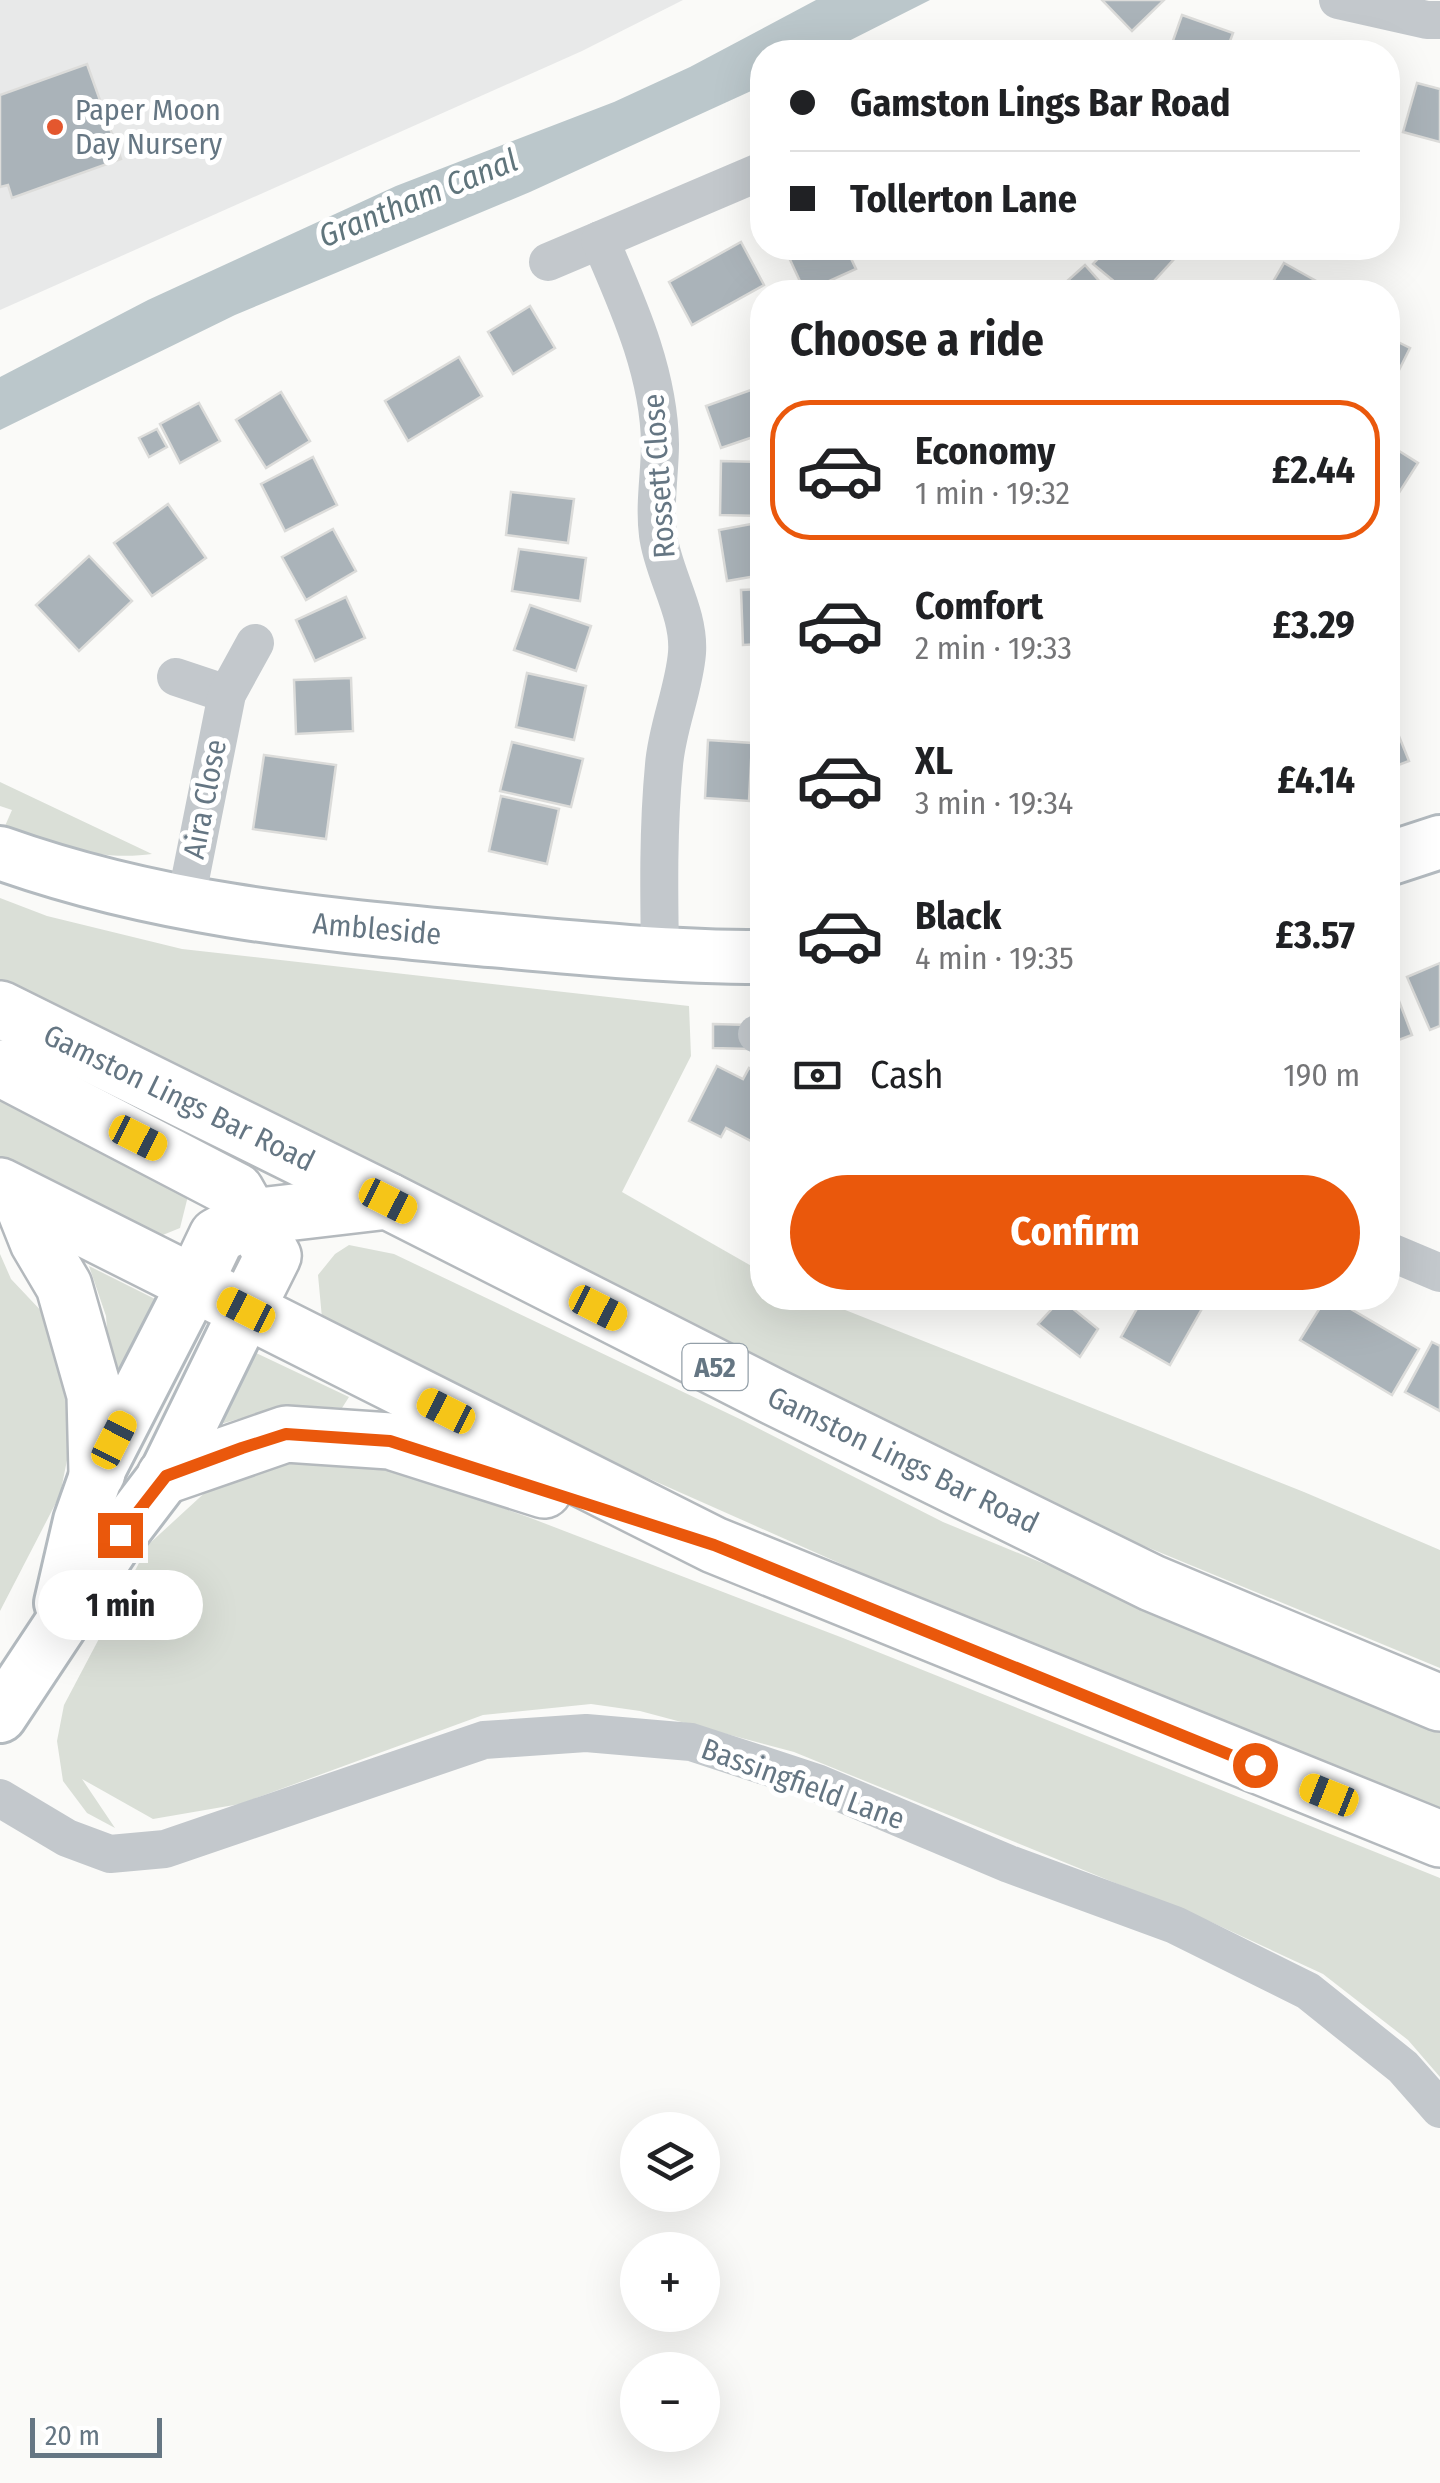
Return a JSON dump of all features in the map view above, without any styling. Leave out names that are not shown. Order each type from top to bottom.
[{"type":"highway","name":"Gamston Lings Bar Road","points":[[0,1010],[1152,1583],[1440,1703]]},
{"type":"highway","points":[[0,1068],[236,1191],[273,1256],[246,1310]]},
{"type":"highway","points":[[10,1192],[714,1545],[1440,1839]]},
{"type":"highway","points":[[10,1192],[64,1286],[95,1395],[97,1473]]},
{"type":"highway","points":[[194,1284],[217,1236],[252,1217],[388,1201]]},
{"type":"highway","points":[[166,1476],[286,1434],[390,1441],[714,1545]]},
{"type":"street","points":[[1338,0],[1440,20]]},
{"type":"street","points":[[548,262],[750,177]]},
{"type":"street","name":"Rossett Close","points":[[600,240],[630,310],[652,381],[660,442],[658,536],[688,651],[664,762],[658,858],[660,955]]},
{"type":"street","name":"Aira Close","points":[[185,905],[227,694],[255,643]]},
{"type":"street","points":[[176,678],[227,694]]},
{"type":"street","points":[[1400,856],[1440,842]]},
{"type":"street","name":"Ambleside","points":[[0,853],[113,889],[185,905],[300,922],[660,955],[750,958]]},
{"type":"street","points":[[1400,1256],[1440,1273]]},
{"type":"street","points":[[53,1639],[80,1520],[97,1473],[194,1284]]},
{"type":"street","points":[[0,1716],[120,1535],[166,1476],[246,1310]]},
{"type":"street","name":"Bassingfield Lane","points":[[0,1798],[67,1838],[110,1854],[165,1849],[484,1740],[586,1734],[691,1742],[816,1783],[1009,1864],[1175,1924],[1308,1991],[1403,2067],[1440,2109]]},
{"type":"shaded area","points":[[0,0],[683,0],[582,51],[0,310]]},
{"type":"shaded area","points":[[0,782],[152,854],[115,856],[77,850],[5,826],[12,810],[0,806]]},
{"type":"shaded area","points":[[0,898],[47,916],[182,949],[689,1006],[691,1056],[622,1192],[750,1265],[750,1310],[845,1310],[1440,1550],[1440,1668],[1125,1538],[822,1404],[0,995]]},
{"type":"shaded area","points":[[0,1088],[189,1192],[180,1228],[153,1239],[0,1162]]},
{"type":"shaded area","points":[[349,1245],[394,1254],[744,1421],[943,1522],[1440,1727],[1440,1809],[945,1610],[553,1436],[322,1318],[318,1275],[335,1254]]},
{"type":"shaded area","points":[[0,1254],[11,1279],[45,1315],[75,1420],[60,1495],[0,1611]]},
{"type":"shaded area","points":[[89,1266],[161,1302],[113,1402],[106,1316]]},
{"type":"shaded area","points":[[252,1351],[349,1397],[342,1408],[279,1410],[217,1425]]},
{"type":"shaded area","points":[[307,1452],[368,1460],[528,1517],[843,1638],[1440,1878],[1440,2077],[1408,2040],[1323,1974],[1211,1922],[794,1752],[640,1711],[591,1704],[483,1715],[240,1804],[153,1819],[82,1779],[115,1828],[87,1813],[63,1781],[57,1741],[64,1705],[149,1544],[211,1487]]},
{"type":"water","name":"Grantham Canal","points":[[816,0],[930,0],[851,40],[750,40],[750,91],[530,192],[235,315],[0,430],[0,377],[148,300],[396,186],[614,102],[690,67]]},
{"type":"building","points":[[1102,0],[1164,0],[1132,31]]},
{"type":"building","points":[[1182,15],[1233,33],[1230,40],[1173,40]]},
{"type":"building","name":"Paper Moon Day Nursery","points":[[87,64],[121,159],[12,198],[8,185],[0,187],[0,95]]},
{"type":"building","points":[[1417,83],[1440,89],[1440,142],[1403,132]]},
{"type":"building","points":[[741,242],[761,280],[750,280],[750,293],[692,325],[669,282]]},
{"type":"building","points":[[790,260],[852,260],[856,269],[832,280],[799,280]]},
{"type":"building","points":[[1097,260],[1173,260],[1155,280],[1112,280],[1093,264]]},
{"type":"building","points":[[1284,263],[1314,280],[1274,280]]},
{"type":"building","points":[[1085,265],[1098,280],[1068,280]]},
{"type":"building","points":[[530,306],[555,348],[513,374],[488,332]]},
{"type":"building","points":[[1400,343],[1410,348],[1400,368]]},
{"type":"building","points":[[459,357],[482,396],[408,441],[385,401]]},
{"type":"building","points":[[750,390],[750,438],[721,448],[706,406]]},
{"type":"building","points":[[281,392],[310,441],[266,468],[236,420]]},
{"type":"building","points":[[199,403],[220,441],[180,463],[160,424]]},
{"type":"building","points":[[157,429],[167,447],[149,457],[139,438]]},
{"type":"building","points":[[1400,452],[1418,463],[1400,491]]},
{"type":"building","points":[[313,457],[337,505],[285,531],[261,484]]},
{"type":"building","points":[[721,461],[750,462],[750,516],[720,515]]},
{"type":"building","points":[[511,492],[574,499],[568,543],[506,535]]},
{"type":"building","points":[[168,504],[206,558],[152,596],[114,543]]},
{"type":"building","points":[[750,524],[750,577],[727,581],[719,530]]},
{"type":"building","points":[[333,529],[356,571],[306,600],[282,557]]},
{"type":"building","points":[[519,549],[586,558],[580,601],[512,591]]},
{"type":"building","points":[[89,556],[132,601],[79,651],[36,605]]},
{"type":"building","points":[[741,590],[750,590],[750,645],[743,645]]},
{"type":"building","points":[[346,597],[365,638],[315,661],[296,620]]},
{"type":"building","points":[[530,605],[591,626],[576,671],[514,650]]},
{"type":"building","points":[[527,673],[586,686],[574,740],[516,727]]},
{"type":"building","points":[[351,678],[353,731],[296,734],[294,680]]},
{"type":"building","points":[[1400,739],[1409,761],[1400,764]]},
{"type":"building","points":[[708,740],[750,743],[749,801],[705,798]]},
{"type":"building","points":[[512,742],[583,759],[571,807],[500,791]]},
{"type":"building","points":[[264,755],[336,765],[326,839],[253,829]]},
{"type":"building","points":[[501,796],[559,809],[547,864],[489,851]]},
{"type":"building","points":[[1440,963],[1440,1026],[1430,1030],[1407,977]]},
{"type":"building","points":[[1400,1004],[1412,1035],[1400,1040]]},
{"type":"building","points":[[713,1024],[750,1025],[750,1049],[713,1048]]},
{"type":"building","points":[[717,1066],[743,1079],[750,1069],[750,1140],[726,1128],[721,1137],[689,1121]]},
{"type":"building","points":[[1051,1310],[1075,1310],[1098,1329],[1080,1357],[1038,1324]]},
{"type":"building","points":[[1136,1310],[1201,1310],[1170,1365],[1121,1337]]},
{"type":"building","points":[[1319,1310],[1352,1310],[1419,1349],[1392,1395],[1300,1340]]},
{"type":"building","points":[[1432,1342],[1440,1346],[1440,1411],[1405,1392]]},
{"type":"place","name":"Paper Moon Day Nursery","points":[[55,127]]},
{"type":"route","points":[[120,1535],[166,1476],[242,1448],[286,1434],[390,1441],[714,1545],[1255,1765]]}]
